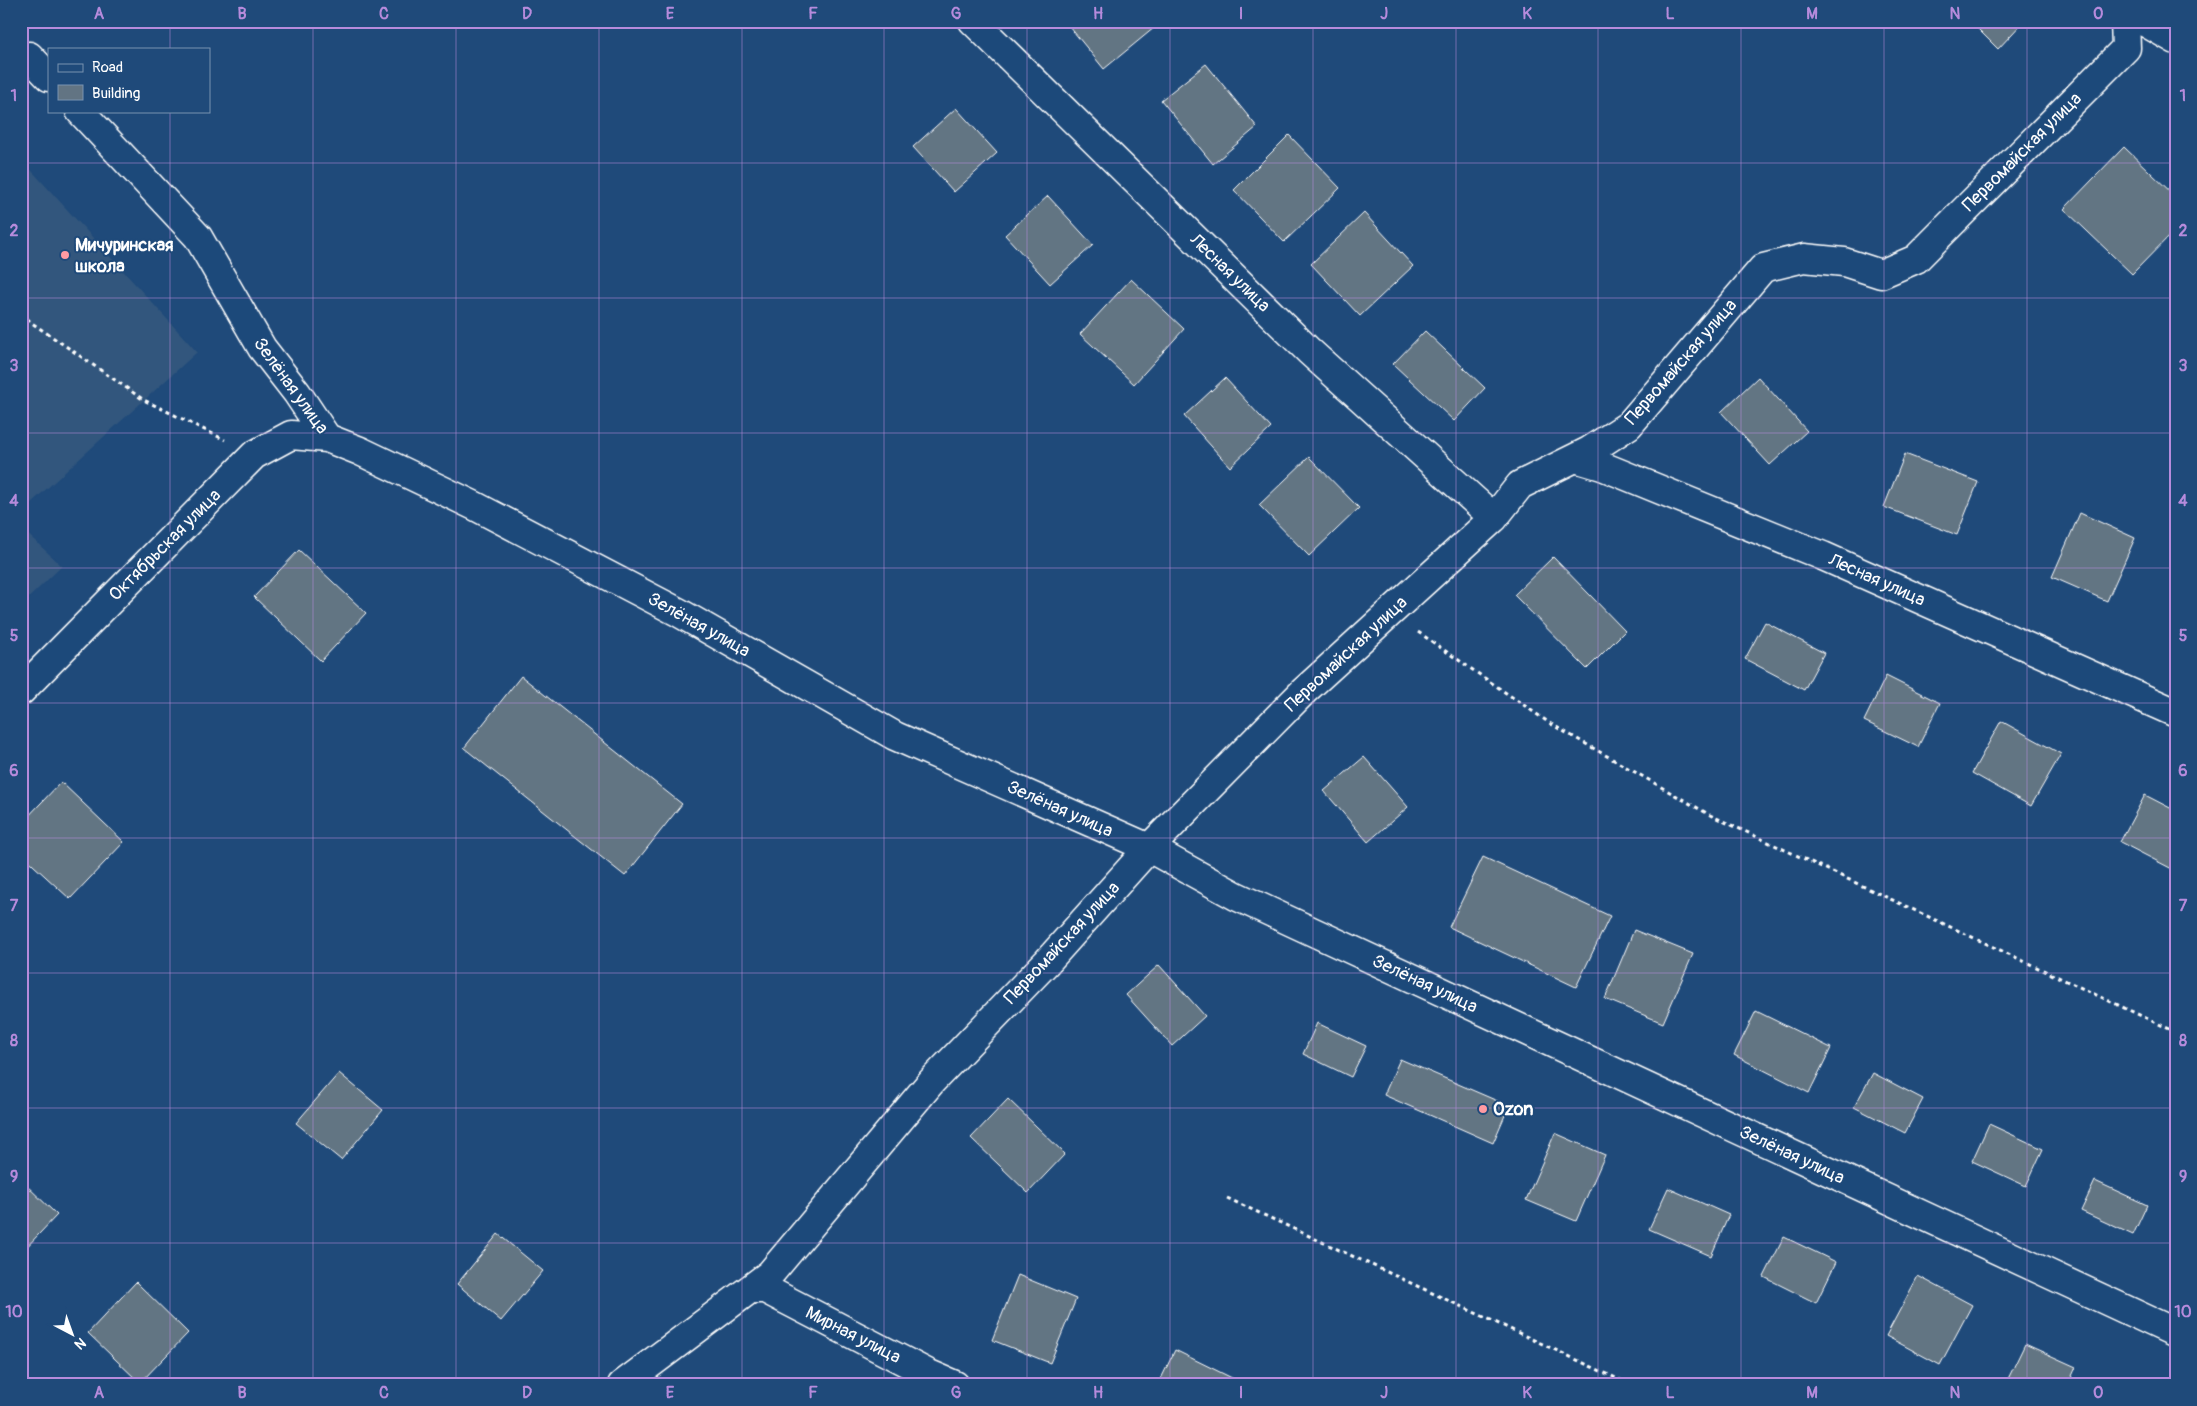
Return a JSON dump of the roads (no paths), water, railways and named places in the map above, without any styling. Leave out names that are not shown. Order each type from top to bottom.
[{"type":"street","name":"Лесная улица","points":[[973,21],[1309,351],[1494,518]]},
{"type":"street","name":"Первомайская улица","points":[[622,1385],[770,1274],[932,1081],[1046,963],[1149,848],[1304,691],[1494,518],[1520,485],[1589,451],[1629,425],[1763,268],[1804,258],[1844,262],[1881,274],[1916,259],[2126,48],[2125,21]]},
{"type":"street","points":[[2143,21],[2176,40]]},
{"type":"street","points":[[29,56],[48,76]]},
{"type":"street","name":"Зелёная улица","points":[[81,112],[198,237],[262,348],[297,393],[327,438],[360,450],[475,506],[678,612],[895,736],[1149,848],[1236,896],[2176,1333]]},
{"type":"street","name":"Октябрьская улица","points":[[21,691],[254,455],[291,435],[327,438]]},
{"type":"street","name":"Лесная улица","points":[[1575,458],[1602,466],[1823,556],[2176,713]]},
{"type":"street","name":"Мирная улица","points":[[751,1289],[765,1289],[927,1373],[955,1385]]},
{"type":"place","name":"Мичуринская школа","points":[[65,255]]},
{"type":"place","name":"Ozon","points":[[1483,1109]]}]
